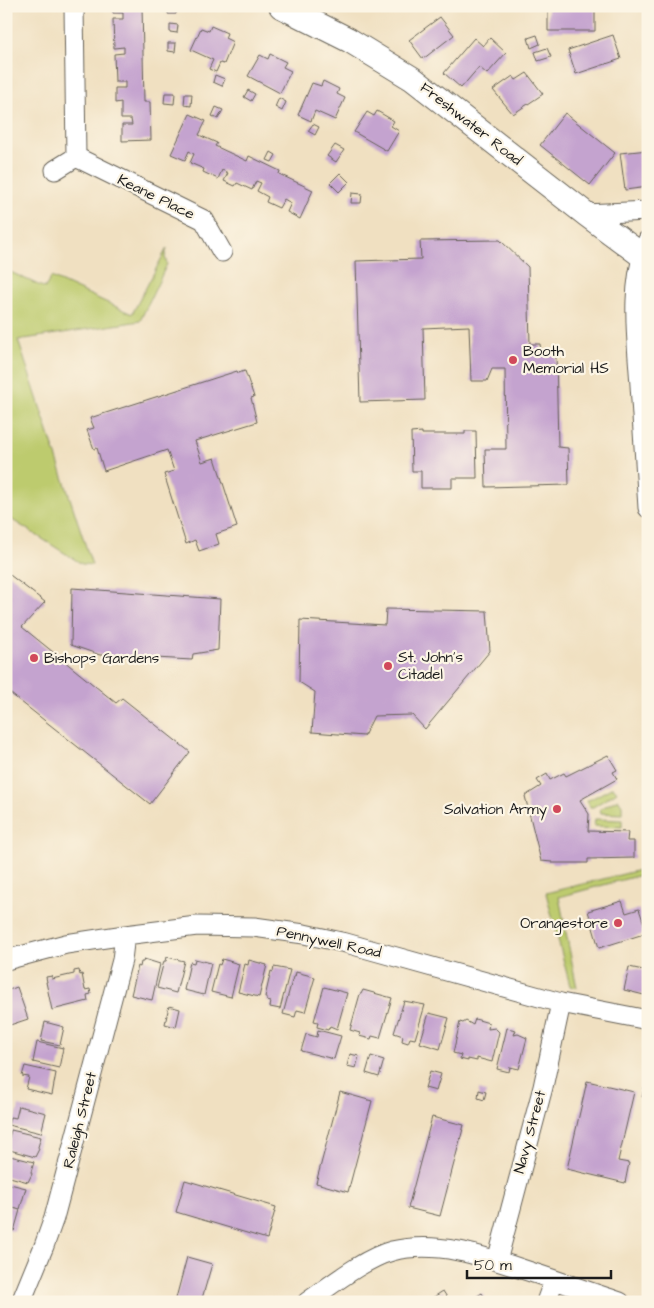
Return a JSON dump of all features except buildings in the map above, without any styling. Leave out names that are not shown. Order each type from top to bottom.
[{"type":"main road","name":"Freshwater Road","points":[[281,6],[349,40],[413,79],[586,214],[646,252]]},
{"type":"street","points":[[55,170],[76,157],[74,6]]},
{"type":"street","name":"Keane Place","points":[[76,157],[204,220],[222,252]]},
{"type":"street","points":[[586,214],[648,211]]},
{"type":"street","points":[[646,252],[637,289],[636,322],[648,508]]},
{"type":"street","name":"Pennywell Road","points":[[6,960],[66,944],[125,935],[197,926],[254,927],[296,932],[366,949],[560,1003],[648,1020]]},
{"type":"street","name":"Raleigh Street","points":[[21,1302],[44,1246],[62,1193],[122,960],[125,935]]},
{"type":"street","name":"Navy Street","points":[[497,1261],[543,1087],[560,1003]]},
{"type":"street","points":[[307,1302],[367,1263],[390,1252],[417,1247],[449,1249],[497,1261],[620,1302]]},
{"type":"street","points":[[546,1302],[554,1280]]},
{"type":"green space","points":[[167,248],[165,257],[167,264],[140,321],[18,340],[92,565],[82,564],[6,516],[6,270],[45,288],[51,277],[132,314]]},
{"type":"green space","points":[[613,787],[617,792],[590,807],[587,801]]},
{"type":"green space","points":[[618,799],[622,805],[622,814],[601,813],[600,809]]},
{"type":"green space","points":[[595,819],[622,820],[622,827],[594,826]]},
{"type":"green space","points":[[648,868],[648,873],[559,897],[577,988],[570,986],[546,893]]},
{"type":"place","name":"Booth Memorial HS","points":[[513,360]]},
{"type":"place","name":"Bishops Gardens","points":[[34,658]]},
{"type":"place","name":"St. John's Citadel","points":[[388,666]]},
{"type":"place","name":"Salvation Army","points":[[557,809]]},
{"type":"place","name":"Orangestore","points":[[618,923]]}]
